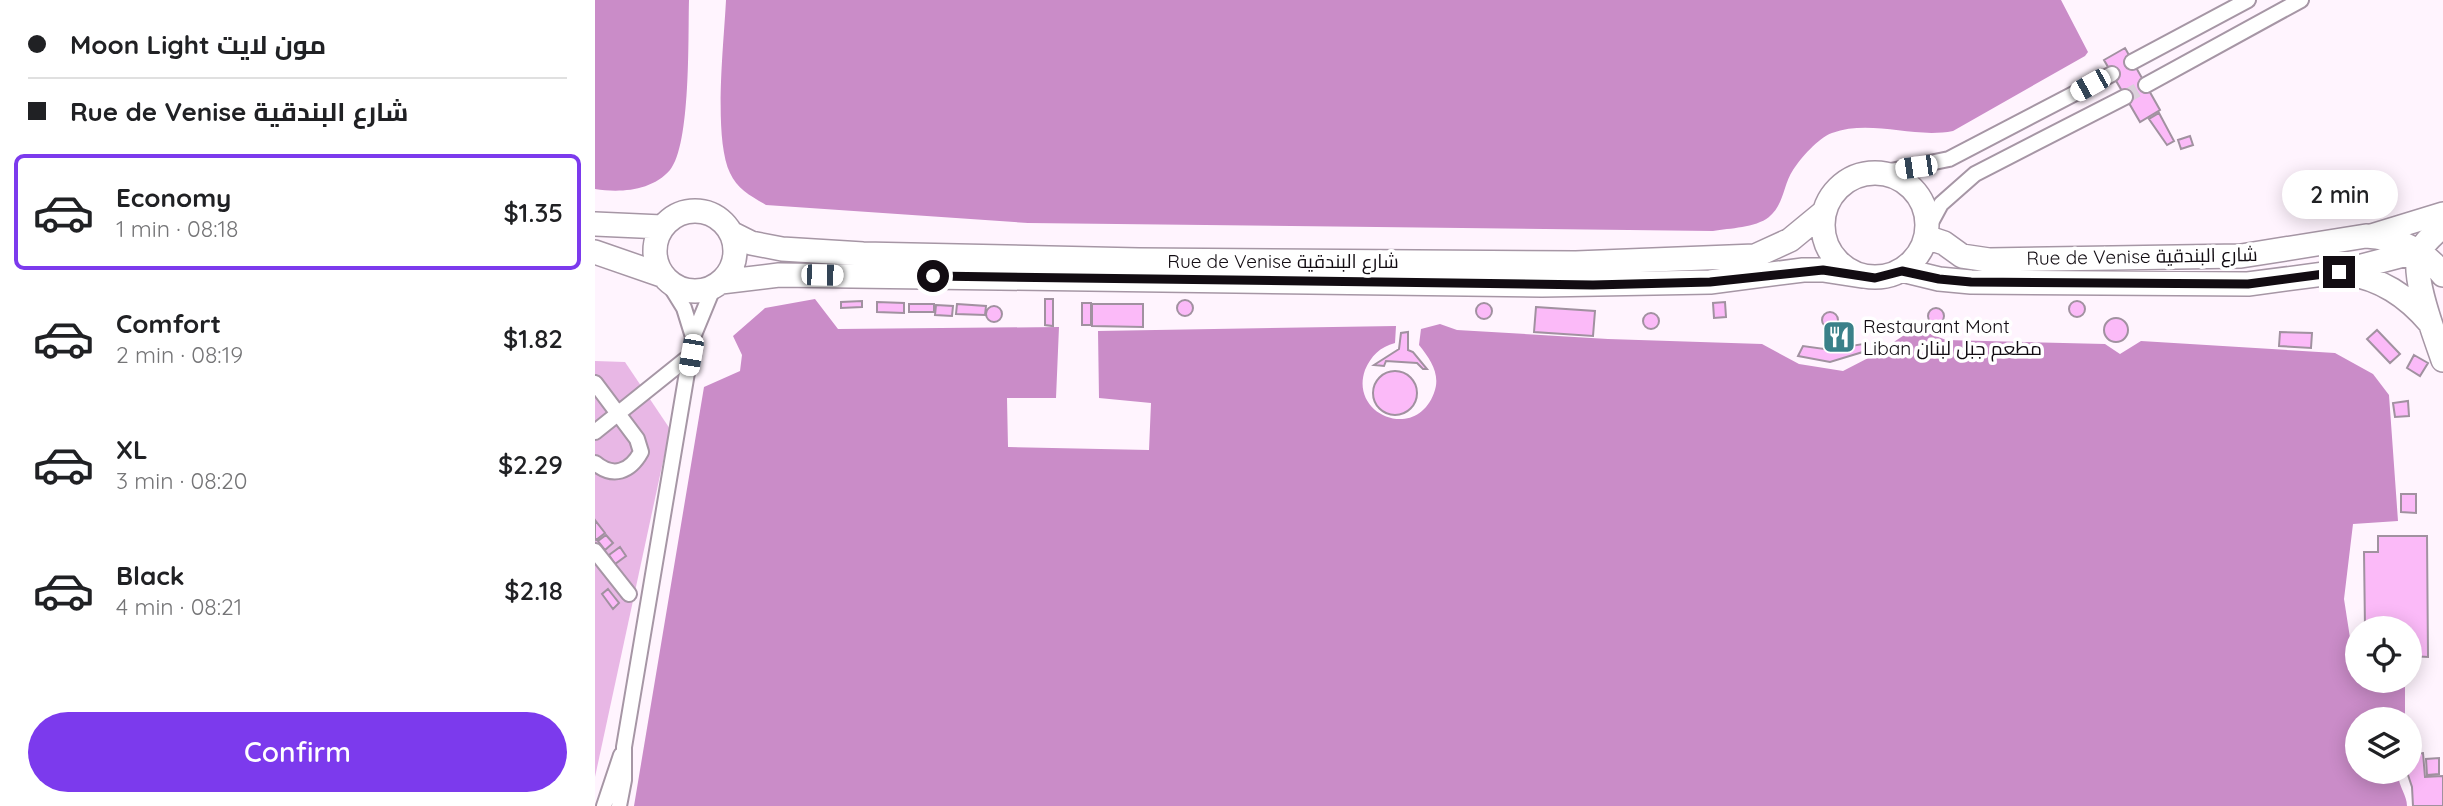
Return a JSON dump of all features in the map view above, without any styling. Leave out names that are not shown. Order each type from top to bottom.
[{"type":"main road","points":[[1881,173],[1893,176],[1915,191],[1922,202],[1927,233],[1921,250],[1902,271],[1889,276],[1862,276],[1847,269],[1835,258],[1826,244],[1823,233],[1824,212],[1831,196],[1840,186],[1859,175],[1881,173]]},
{"type":"main road","points":[[595,252],[665,278],[677,287],[702,291],[717,284],[729,271],[735,246],[731,233],[717,218],[696,211],[674,216],[662,227],[655,252],[665,278]]},
{"type":"main road","name":"Rue de Venise شارع البندقية","points":[[731,233],[751,243],[782,249],[863,254],[1139,260],[1576,263],[1755,256],[1790,240],[1824,212]]},
{"type":"main road","name":"Rue de Venise شارع البندقية","points":[[1927,233],[1962,256],[1997,260],[2241,256],[2365,236],[2443,213]]},
{"type":"main road","points":[[595,224],[662,227]]},
{"type":"main road","points":[[2443,226],[2419,251],[2419,273],[2443,360]]},
{"type":"main road","points":[[2365,236],[2401,242],[2419,251],[2443,275]]},
{"type":"main road","name":"Rue de Venise شارع البندقية","points":[[1902,271],[1971,282],[2248,284],[2339,272],[2443,243]]},
{"type":"main road","name":"Rue de Venise شارع البندقية","points":[[717,284],[789,275],[1554,285],[1710,282],[1803,270],[1862,276]]},
{"type":"main road","points":[[2339,272],[2366,277],[2392,288],[2414,304],[2432,326]]},
{"type":"street","points":[[2132,62],[2248,0]]},
{"type":"street","points":[[2146,85],[2301,0]]},
{"type":"street","points":[[1881,173],[1949,159],[2112,74]]},
{"type":"street","points":[[1927,233],[1941,204],[1975,174],[2125,97]]},
{"type":"street","points":[[665,278],[684,308],[693,337]]},
{"type":"street","points":[[604,806],[624,747],[693,337],[717,284]]},
{"type":"street","points":[[595,432],[691,355]]},
{"type":"street","points":[[595,383],[637,439],[641,452],[636,461],[621,472],[611,472],[595,463]]},
{"type":"street","points":[[595,551],[629,594]]},
{"type":"street","points":[[619,806],[624,780],[624,747]]},
{"type":"shaded area","points":[[595,0],[689,0],[687,89],[682,138],[677,157],[663,177],[635,189],[595,189]]},
{"type":"shaded area","points":[[726,0],[2061,0],[2088,52],[1953,131],[1923,133],[1862,128],[1832,133],[1810,149],[1793,170],[1774,212],[1763,221],[1742,227],[1713,231],[1028,223],[766,205],[745,192],[730,173],[722,137],[721,89]]},
{"type":"shaded area","points":[[815,299],[838,329],[1059,327],[1056,398],[1007,398],[1008,447],[1149,450],[1151,403],[1099,398],[1098,331],[1396,326],[1395,343],[1380,350],[1370,360],[1365,370],[1363,386],[1367,399],[1375,410],[1387,417],[1400,419],[1413,416],[1425,408],[1434,393],[1434,368],[1419,345],[1421,329],[1440,324],[1457,330],[1762,344],[1799,364],[1843,371],[1874,355],[1915,328],[1946,340],[2105,344],[2120,354],[2141,341],[2335,353],[2373,374],[2389,395],[2398,521],[2353,524],[2344,599],[2347,616],[2345,693],[2405,693],[2405,707],[2345,707],[2345,784],[2400,784],[2407,806],[634,806],[704,387],[740,371],[742,355],[733,336],[765,308]]},
{"type":"shaded area","points":[[595,361],[625,362],[670,429],[595,777]]},
{"type":"building","points":[[2125,48],[2160,110],[2140,122],[2104,60]]},
{"type":"building","points":[[2159,113],[2174,141],[2167,145],[2149,119]]},
{"type":"building","points":[[2190,136],[2193,145],[2181,149],[2178,140]]},
{"type":"building","points":[[1045,299],[1053,299],[1053,326],[1045,325]]},
{"type":"building","points":[[1185,300],[1191,302],[1191,314],[1185,316],[1179,314],[1177,308],[1179,302]]},
{"type":"building","points":[[862,301],[862,307],[841,308],[841,302]]},
{"type":"building","points":[[2077,301],[2085,309],[2077,317],[2069,309]]},
{"type":"building","points":[[877,302],[904,303],[904,313],[877,312]]},
{"type":"building","points":[[1725,302],[1726,317],[1714,318],[1713,303]]},
{"type":"building","points":[[1082,303],[1091,303],[1091,325],[1082,325]]},
{"type":"building","points":[[1484,303],[1490,305],[1490,317],[1484,319],[1478,317],[1476,311],[1478,305]]},
{"type":"building","points":[[909,304],[934,304],[934,312],[909,312]]},
{"type":"building","points":[[957,304],[986,306],[985,315],[956,314]]},
{"type":"building","points":[[1092,304],[1143,304],[1143,327],[1092,326]]},
{"type":"building","points":[[936,305],[953,306],[952,316],[935,315]]},
{"type":"building","points":[[994,306],[1000,308],[1000,320],[994,322],[988,320],[986,314],[988,308]]},
{"type":"building","points":[[1536,307],[1595,311],[1593,336],[1534,332]]},
{"type":"building","points":[[1936,308],[1942,310],[1942,322],[1936,324],[1930,322],[1928,316],[1930,310]]},
{"type":"building","points":[[1830,312],[1836,314],[1836,326],[1830,328],[1824,326],[1822,320],[1824,314]]},
{"type":"building","points":[[1651,313],[1657,315],[1657,327],[1651,329],[1645,327],[1643,321],[1645,315]]},
{"type":"building","points":[[2116,318],[2125,321],[2128,330],[2125,339],[2116,342],[2107,339],[2104,330],[2107,321]]},
{"type":"building","points":[[2377,330],[2400,354],[2390,363],[2367,339]]},
{"type":"building","points":[[1408,332],[1408,350],[1413,352],[1427,369],[1417,363],[1386,361],[1384,366],[1374,365],[1399,349],[1401,333]]},
{"type":"building","points":[[2280,332],[2312,333],[2311,348],[2279,346]]},
{"type":"building","points":[[1836,338],[1845,347],[1863,344],[1866,351],[1830,362],[1798,356],[1803,346],[1824,349],[1828,339]]},
{"type":"building","points":[[2414,355],[2428,363],[2420,376],[2407,368]]},
{"type":"building","points":[[1395,371],[1404,372],[1411,377],[1416,384],[1416,402],[1411,409],[1404,414],[1395,415],[1386,414],[1379,409],[1374,402],[1373,393],[1374,384],[1379,377],[1386,372]]},
{"type":"building","points":[[2408,401],[2409,416],[2395,417],[2393,403]]},
{"type":"building","points":[[2401,494],[2416,494],[2416,513],[2401,512]]},
{"type":"building","points":[[595,520],[605,533],[596,540],[595,538]]},
{"type":"building","points":[[606,535],[613,543],[605,550],[598,541]]},
{"type":"building","points":[[2378,536],[2427,536],[2428,657],[2422,657],[2422,616],[2365,616],[2364,552],[2378,552]]},
{"type":"building","points":[[620,547],[626,556],[615,564],[609,555]]},
{"type":"building","points":[[608,589],[619,603],[613,609],[602,594]]},
{"type":"building","points":[[2422,753],[2425,777],[2443,776],[2443,806],[2413,806],[2411,784],[2422,784]]},
{"type":"building","points":[[2439,758],[2439,774],[2427,775],[2426,759]]},
{"type":"tunnel","points":[[2125,97],[2146,85]]},
{"type":"place","name":"Restaurant Mont Liban مطعم جبل لبنان","points":[[1839,337]]},
{"type":"route","points":[[933,276],[1593,285],[1710,282],[1803,270],[1823,270],[1875,278],[1902,271],[1971,282],[2248,284],[2339,272]]}]
